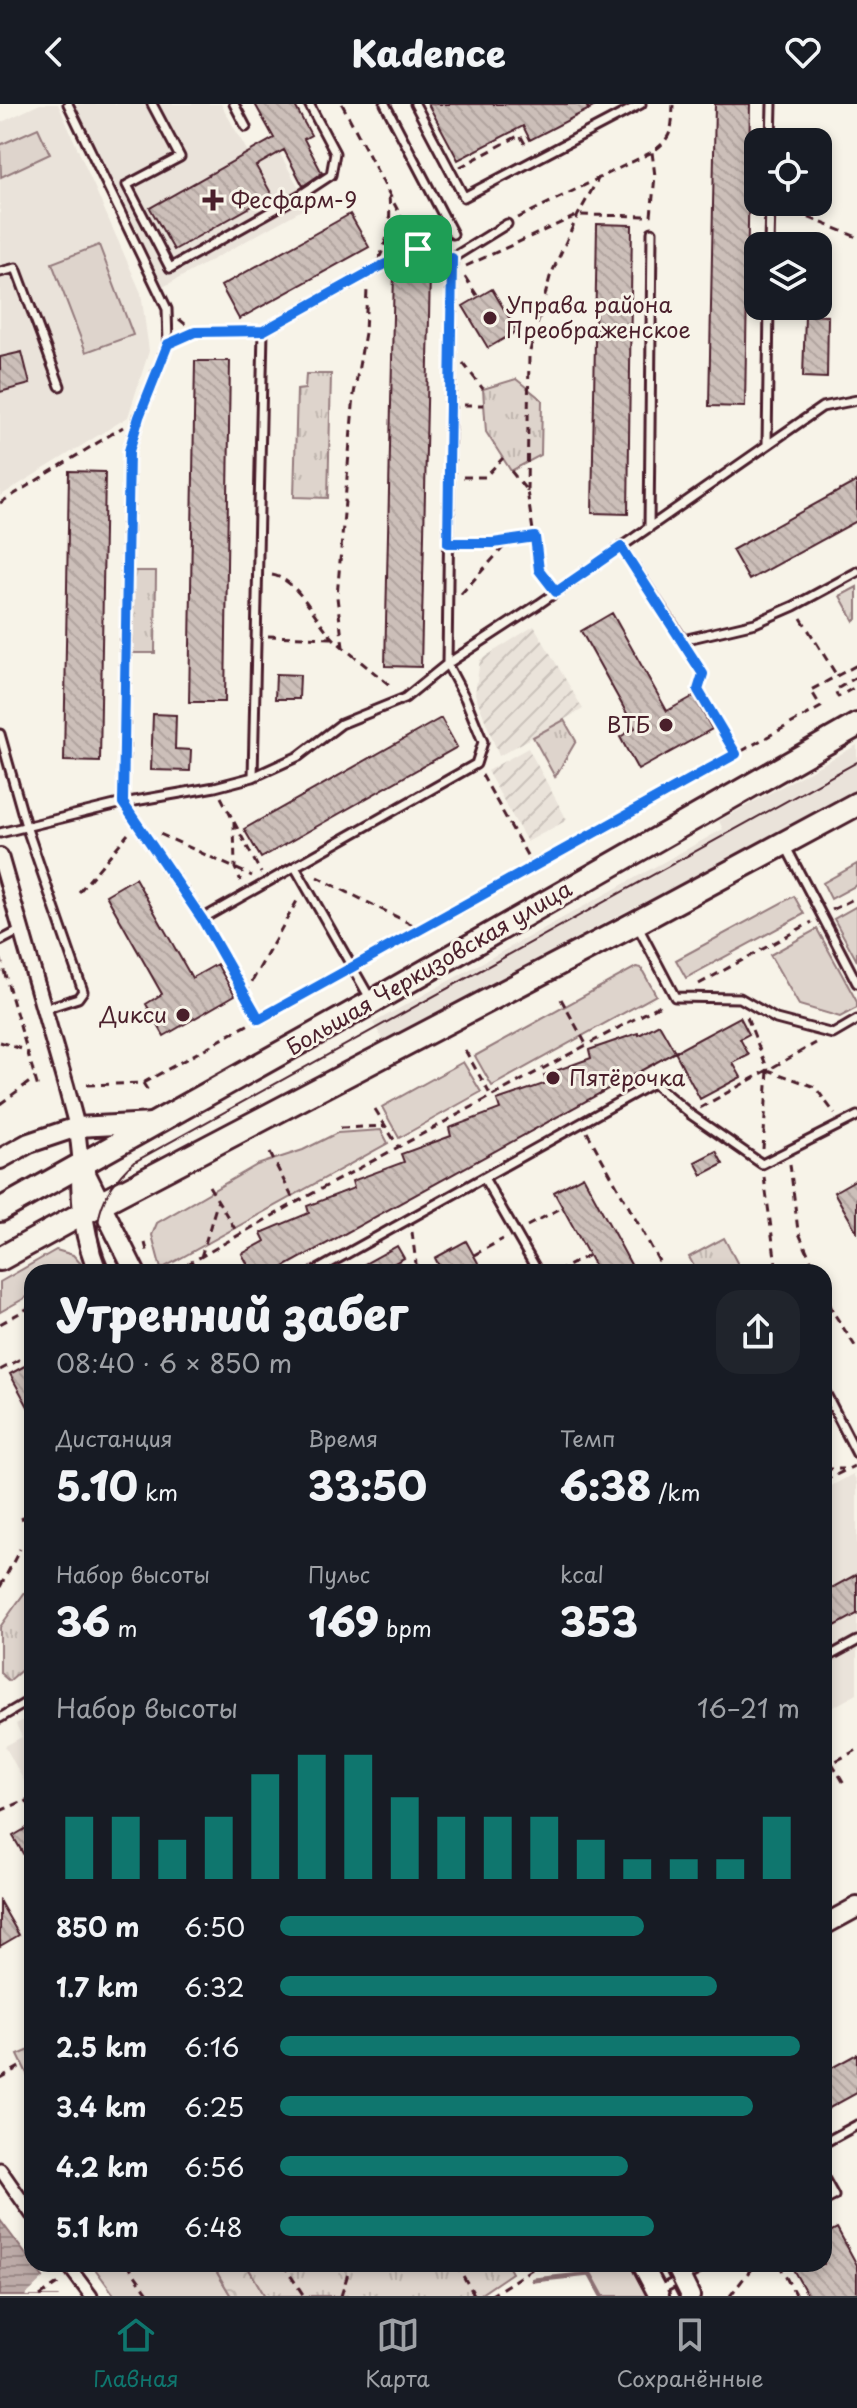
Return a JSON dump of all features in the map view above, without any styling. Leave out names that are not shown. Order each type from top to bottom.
[{"type":"main road","name":"Большая Черкизовская улица","points":[[0,1210],[857,725]]},
{"type":"main road","points":[[0,1259],[857,804]]},
{"type":"street","points":[[0,856],[77,1127],[91,1209],[91,1252],[96,1264]]},
{"type":"street","points":[[0,1159],[29,1143],[77,1127],[156,1123]]},
{"type":"street","points":[[91,1209],[129,1264]]},
{"type":"street","points":[[832,1921],[857,1907]]},
{"type":"street","points":[[0,2169],[24,2204]]},
{"type":"street","points":[[69,2272],[91,2296]]},
{"type":"street","points":[[646,2272],[658,2294]]},
{"type":"lane","points":[[68,104],[167,309],[168,344],[129,451],[123,803],[202,919],[476,764],[483,742],[447,664],[452,258],[507,224]]},
{"type":"lane","points":[[152,104],[180,157],[127,185],[170,268],[331,175],[335,153],[309,104]]},
{"type":"lane","points":[[234,104],[246,127]]},
{"type":"lane","points":[[385,104],[453,234]]},
{"type":"lane","points":[[415,104],[464,197],[641,104]]},
{"type":"lane","points":[[771,128],[772,104]]},
{"type":"lane","points":[[649,528],[652,232]]},
{"type":"lane","points":[[0,272],[16,268],[60,386]]},
{"type":"lane","points":[[253,777],[263,331],[371,271]]},
{"type":"lane","points":[[767,444],[769,320]]},
{"type":"lane","points":[[0,833],[123,803],[215,787],[253,777],[299,756],[341,724],[405,698],[447,664],[822,407],[857,400]]},
{"type":"lane","points":[[621,547],[683,640],[755,623],[857,572]]},
{"type":"lane","points":[[0,734],[26,826],[83,991],[78,998],[44,1009]]},
{"type":"lane","points":[[784,843],[857,983]]},
{"type":"lane","points":[[295,867],[372,1002]]},
{"type":"lane","points":[[636,923],[675,997],[740,998],[776,1019],[833,1034],[857,1020]]},
{"type":"lane","points":[[0,941],[21,930]]},
{"type":"lane","points":[[328,1264],[653,1083],[690,1114],[762,1164],[842,1123],[856,1119]]},
{"type":"lane","points":[[484,1178],[533,1264]]},
{"type":"lane","points":[[832,1406],[857,1454]]},
{"type":"lane","points":[[832,1655],[857,1641]]},
{"type":"lane","points":[[0,1718],[24,1704]]},
{"type":"lane","points":[[832,2139],[857,2125]]},
{"type":"lane","points":[[658,2294],[682,2280]]},
{"type":"path","points":[[342,104],[418,249]]},
{"type":"path","points":[[586,104],[592,116]]},
{"type":"path","points":[[507,224],[652,152],[668,137],[672,127],[673,104]]},
{"type":"path","points":[[455,169],[520,135],[527,149]]},
{"type":"path","points":[[460,269],[578,215],[651,216],[655,176],[652,152]]},
{"type":"path","points":[[556,592],[539,570],[527,491],[529,355],[550,277],[599,177]]},
{"type":"path","points":[[343,647],[337,597],[354,394],[365,333],[371,271],[386,245],[392,221],[389,193]]},
{"type":"path","points":[[805,216],[857,237]]},
{"type":"path","points":[[371,271],[418,249],[452,258]]},
{"type":"path","points":[[168,344],[195,332],[263,331]]},
{"type":"path","points":[[451,348],[483,389]]},
{"type":"path","points":[[450,405],[484,405]]},
{"type":"path","points":[[0,503],[139,417]]},
{"type":"path","points":[[449,477],[485,477],[503,458]]},
{"type":"path","points":[[511,471],[527,491]]},
{"type":"path","points":[[448,543],[535,537]]},
{"type":"path","points":[[448,609],[510,540]]},
{"type":"path","points":[[257,572],[279,576],[308,603],[333,638],[405,698]]},
{"type":"path","points":[[794,606],[837,676]]},
{"type":"path","points":[[256,636],[333,638]]},
{"type":"path","points":[[683,640],[703,674],[698,690],[736,754]]},
{"type":"path","points":[[87,1085],[143,1083],[821,707],[811,690],[857,665]]},
{"type":"path","points":[[857,677],[835,690],[838,697],[857,686]]},
{"type":"path","points":[[476,764],[533,866]]},
{"type":"path","points":[[215,787],[266,883]]},
{"type":"path","points":[[234,822],[235,868],[247,894]]},
{"type":"path","points":[[79,892],[136,824],[266,883]]},
{"type":"path","points":[[295,867],[421,929]]},
{"type":"path","points":[[245,994],[305,886]]},
{"type":"path","points":[[188,1264],[238,1234],[857,897]]},
{"type":"path","points":[[202,919],[259,1019]]},
{"type":"path","points":[[0,957],[38,1088]]},
{"type":"path","points":[[740,998],[768,1070],[762,1164],[776,1264]]},
{"type":"path","points":[[561,999],[586,1044]]},
{"type":"path","points":[[690,1114],[833,1034]]},
{"type":"path","points":[[0,1042],[25,1050]]},
{"type":"path","points":[[465,1050],[491,1096]]},
{"type":"path","points":[[768,1070],[815,1087],[842,1123]]},
{"type":"path","points":[[1,1102],[35,1078]]},
{"type":"path","points":[[143,1083],[150,1094]]},
{"type":"path","points":[[375,1109],[399,1148]]},
{"type":"path","points":[[581,1123],[660,1264]]},
{"type":"path","points":[[340,1128],[386,1126]]},
{"type":"path","points":[[789,1152],[798,1231],[812,1264]]},
{"type":"path","points":[[270,1153],[295,1203]]},
{"type":"path","points":[[209,1186],[238,1234]]},
{"type":"path","points":[[201,1257],[218,1200]]},
{"type":"path","points":[[410,1218],[416,1264]]},
{"type":"path","points":[[572,1264],[589,1255]]},
{"type":"path","points":[[0,1324],[24,1310]]},
{"type":"path","points":[[832,1310],[857,1349]]},
{"type":"path","points":[[0,1370],[24,1357]]},
{"type":"path","points":[[832,1477],[857,1464]]},
{"type":"path","points":[[832,1469],[847,1469]]},
{"type":"path","points":[[1,1584],[20,1549]]},
{"type":"path","points":[[845,1785],[832,1763],[857,1750]]},
{"type":"path","points":[[0,1811],[24,1801]]},
{"type":"path","points":[[0,2078],[23,2065]]},
{"type":"path","points":[[40,2296],[65,2272]]},
{"type":"path","points":[[133,2272],[150,2296]]},
{"type":"path","points":[[288,2272],[304,2296]]},
{"type":"path","points":[[341,2296],[348,2272]]},
{"type":"path","points":[[461,2272],[475,2296]]},
{"type":"path","points":[[490,2296],[528,2272]]},
{"type":"path","points":[[730,2296],[749,2272]]},
{"type":"path","points":[[783,2272],[796,2296]]},
{"type":"shaded area","points":[[40,104],[58,104],[141,293],[149,351],[128,417],[0,496],[0,123]]},
{"type":"shaded area","name":"Фесфарм-9","points":[[74,104],[221,104],[255,165],[279,152],[309,206],[163,287]]},
{"type":"shaded area","points":[[534,626],[583,709],[499,756],[475,694],[480,660]]},
{"type":"shaded area","points":[[857,745],[857,790],[645,909],[638,905],[384,1041],[373,1023],[723,829],[719,821]]},
{"type":"shaded area","points":[[528,748],[567,820],[527,842],[487,771]]},
{"type":"shaded area","points":[[853,1474],[857,1482],[857,1694],[832,1708],[832,1486]]},
{"type":"shaded area","points":[[24,1720],[24,1781],[5,1746],[22,1737],[16,1724]]},
{"type":"shaded area","points":[[0,2220],[24,2252],[24,2272],[39,2272],[57,2296],[0,2296]]},
{"type":"green space","points":[[38,128],[50,154],[1,177],[0,145]]},
{"type":"green space","points":[[99,245],[133,335],[86,352],[52,263]]},
{"type":"green space","points":[[306,374],[331,374],[328,498],[294,497],[297,390],[305,389]]},
{"type":"green space","points":[[516,379],[542,400],[541,455],[511,471],[486,432],[483,389]]},
{"type":"green space","points":[[132,571],[156,571],[155,653],[131,653]]},
{"type":"green space","points":[[857,587],[857,619],[854,621],[840,596]]},
{"type":"green space","points":[[564,720],[576,741],[555,777],[533,737]]},
{"type":"green space","points":[[857,864],[857,885],[831,899],[823,883]]},
{"type":"green space","points":[[794,896],[804,914],[686,978],[676,960]]},
{"type":"green space","points":[[857,906],[857,961],[834,919]]},
{"type":"green space","points":[[817,929],[857,1002],[857,1008],[840,1017],[799,1005],[770,955]]},
{"type":"green space","points":[[636,967],[641,968],[656,995],[492,1086],[475,1056]]},
{"type":"green space","points":[[463,1062],[481,1092],[399,1138],[382,1107]]},
{"type":"green space","points":[[381,1130],[388,1143],[170,1264],[160,1264],[152,1235],[157,1223],[257,1165],[303,1150],[337,1133]]},
{"type":"green space","points":[[724,1238],[738,1264],[693,1264],[689,1257]]},
{"type":"green space","points":[[56,1250],[73,1255],[81,1264],[32,1264]]},
{"type":"green space","points":[[24,1268],[24,1298],[0,1312],[0,1282]]},
{"type":"green space","points":[[24,1593],[24,1668],[9,1681],[0,1673],[0,1627]]},
{"type":"green space","points":[[24,2052],[24,2067],[18,2055]]},
{"type":"green space","points":[[97,2272],[217,2272],[231,2296],[115,2296]]},
{"type":"green space","points":[[217,2272],[251,2272],[265,2296],[231,2296]]},
{"type":"green space","points":[[251,2272],[512,2273],[478,2296],[265,2296]]},
{"type":"green space","points":[[590,2272],[634,2272],[647,2296],[602,2296]]},
{"type":"pier","points":[[47,2275],[61,2296],[25,2296]]},
{"type":"building","points":[[255,104],[294,104],[311,135],[304,139],[322,173],[303,186],[284,150],[256,166],[272,195],[174,250],[150,208],[274,138]]},
{"type":"building","points":[[428,104],[599,104],[530,140],[523,126],[458,160]]},
{"type":"building","points":[[715,104],[750,104],[750,128],[744,128],[744,216],[748,216],[748,232],[744,232],[745,407],[709,406]]},
{"type":"building","points":[[350,214],[369,247],[239,319],[221,286]]},
{"type":"building","points":[[597,224],[632,225],[628,514],[592,513]]},
{"type":"building","points":[[394,272],[430,273],[421,667],[385,666]]},
{"type":"building","name":"Управа района Преображенское","points":[[492,289],[517,331],[488,348],[463,306]]},
{"type":"building","points":[[805,320],[828,320],[827,378],[803,377]]},
{"type":"building","points":[[22,352],[30,384],[0,392],[0,357]]},
{"type":"building","points":[[195,361],[230,361],[225,702],[189,702]]},
{"type":"building","points":[[69,471],[105,472],[100,762],[64,761]]},
{"type":"building","points":[[857,481],[857,521],[749,580],[732,550]]},
{"type":"building","points":[[612,613],[667,711],[694,696],[712,729],[638,770],[620,737],[635,728],[581,631]]},
{"type":"building","points":[[276,674],[300,675],[299,699],[275,699]]},
{"type":"building","points":[[153,714],[176,715],[175,749],[191,750],[190,771],[151,770]]},
{"type":"building","points":[[441,718],[457,747],[261,858],[244,829]]},
{"type":"building","points":[[135,878],[192,978],[217,964],[235,995],[164,1036],[146,1004],[162,994],[106,895]]},
{"type":"building","points":[[740,1017],[749,1034],[740,1039],[749,1055],[733,1063],[741,1077],[700,1099],[675,1052]]},
{"type":"building","points":[[659,1024],[675,1052],[290,1264],[248,1264],[242,1254],[265,1241],[261,1233],[309,1213],[307,1206],[354,1188],[352,1181],[404,1162],[401,1154],[451,1136],[449,1128],[500,1109],[497,1100],[547,1083],[544,1075],[591,1058],[589,1050],[639,1035]]},
{"type":"building","points":[[716,1151],[723,1164],[702,1175],[695,1162]]},
{"type":"building","points":[[583,1176],[631,1264],[594,1264],[554,1192]]},
{"type":"building","points":[[857,1179],[857,1232],[834,1192]]},
{"type":"building","points":[[466,1241],[479,1264],[438,1264],[435,1258]]},
{"type":"building","points":[[397,1246],[404,1258],[393,1264],[364,1264]]},
{"type":"building","points":[[24,1366],[24,1399],[10,1374]]},
{"type":"building","points":[[857,1574],[857,1614],[832,1628],[832,1588]]},
{"type":"building","points":[[24,1830],[24,1855],[13,1836]]},
{"type":"building","points":[[0,1902],[19,1935],[0,1946]]},
{"type":"building","points":[[857,2054],[857,2093],[832,2107],[832,2068]]},
{"type":"building","points":[[837,2228],[857,2265],[857,2296],[808,2296],[794,2272],[832,2272],[832,2231]]},
{"type":"waterway","points":[[534,2280],[590,2274],[602,2296]]},
{"type":"tram line","points":[[106,1264],[98,1241],[100,1212],[113,1186],[134,1162],[857,762]]},
{"type":"tram line","points":[[668,2272],[680,2296]]},
{"type":"place","name":"Фесфарм-9","points":[[213,200]]},
{"type":"place","name":"Управа района Преображенское","points":[[490,318]]},
{"type":"place","name":"ВТБ","points":[[666,725]]},
{"type":"place","name":"Дикси","points":[[183,1015]]},
{"type":"place","name":"Пятёрочка","points":[[553,1078]]},
{"type":"route","points":[[418,249],[452,258],[448,543],[493,543],[535,537],[539,570],[556,592],[621,547],[703,674],[698,690],[736,754],[259,1019],[202,919],[123,803],[129,451],[168,344],[195,332],[263,331],[375,269],[418,249]]}]
